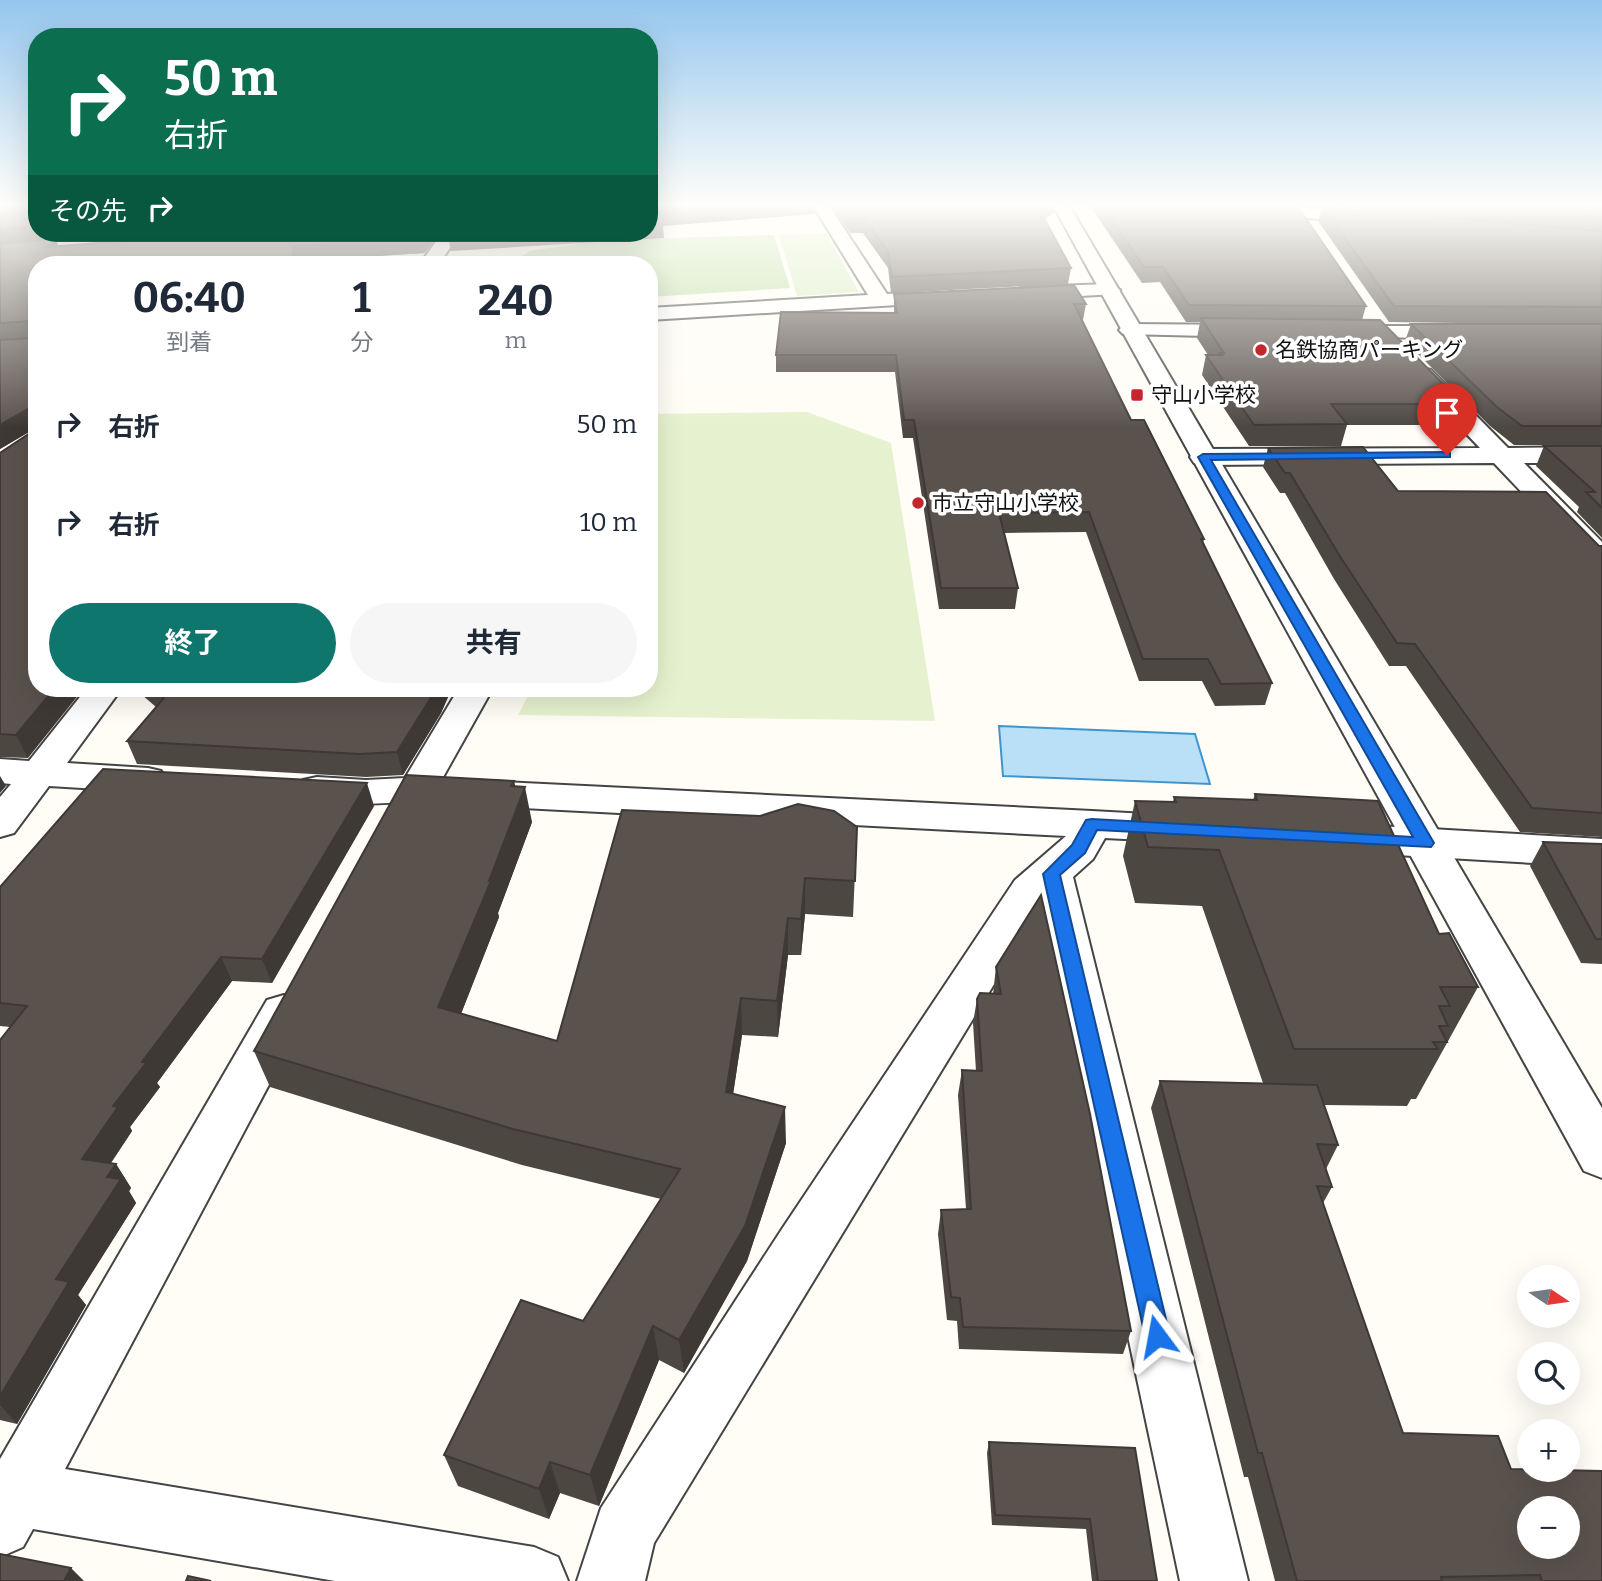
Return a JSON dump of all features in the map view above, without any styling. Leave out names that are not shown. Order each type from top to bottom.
[{"type":"street","points":[[869,281],[881,300]]},
{"type":"street","points":[[1105,281],[1130,330],[1602,1155]]},
{"type":"street","points":[[1003,294],[1110,290]]},
{"type":"street","points":[[658,313],[963,296]]},
{"type":"street","points":[[1367,310],[1382,332],[1602,559]]},
{"type":"street","points":[[1130,330],[1270,331]]},
{"type":"street","points":[[1312,331],[1478,332]]},
{"type":"street","points":[[1203,457],[1602,455]]},
{"type":"street","points":[[0,824],[98,697]]},
{"type":"street","points":[[379,840],[471,697]]},
{"type":"street","points":[[0,771],[189,782]]},
{"type":"street","points":[[284,788],[366,792],[411,790],[1214,831]]},
{"type":"street","points":[[611,1581],[624,1531],[802,1247],[1030,891],[1079,849],[1092,824]]},
{"type":"street","points":[[1310,836],[1602,853]]},
{"type":"street","points":[[1051,874],[1214,1581]]},
{"type":"street","points":[[306,973],[6,1502],[534,1581]]},
{"type":"green space","points":[[658,281],[788,281],[790,288],[658,296]]},
{"type":"green space","points":[[793,281],[853,281],[859,292],[797,296]]},
{"type":"green space","points":[[807,412],[891,443],[935,721],[518,715],[527,697],[658,697],[658,414]]},
{"type":"water","points":[[999,726],[1195,734],[1210,784],[1003,776]]},
{"type":"building","points":[[0,281],[28,281],[28,321],[0,323]]},
{"type":"building","points":[[1172,281],[1349,281],[1366,306],[1189,305]]},
{"type":"building","points":[[1376,281],[1602,281],[1602,307],[1394,306]]},
{"type":"building","points":[[1074,285],[1086,304],[1074,304],[1131,420],[1144,420],[1272,683],[1221,684],[1208,659],[1143,659],[1089,512],[999,513],[1018,588],[941,588],[914,420],[904,420],[896,355],[776,355],[781,312],[897,313],[894,294]]},
{"type":"building","points":[[1201,318],[1380,320],[1463,404],[1331,404],[1347,424],[1254,425],[1206,355],[1224,353]]},
{"type":"building","points":[[1411,324],[1602,324],[1602,426],[1522,426],[1497,407]]},
{"type":"building","points":[[28,338],[28,409],[0,425],[0,340]]},
{"type":"building","points":[[28,434],[28,697],[48,697],[16,735],[0,734],[0,453]]},
{"type":"building","points":[[1544,446],[1602,446],[1602,508],[1586,492],[1595,492]]},
{"type":"building","points":[[1363,447],[1398,491],[1546,492],[1602,546],[1602,813],[1532,808],[1415,644],[1397,643],[1341,558],[1290,473],[1285,473],[1268,448]]},
{"type":"building","points":[[431,697],[397,752],[359,754],[127,741],[164,698]]},
{"type":"building","points":[[103,769],[367,783],[262,959],[221,957],[142,1062],[146,1063],[113,1106],[118,1107],[82,1159],[116,1164],[107,1177],[121,1179],[56,1279],[69,1282],[0,1396],[0,1040],[27,1006],[0,1003],[0,887]]},
{"type":"building","points":[[406,775],[514,781],[511,786],[525,787],[491,881],[438,1007],[557,1041],[622,810],[760,816],[798,804],[834,811],[857,827],[855,881],[805,878],[801,919],[788,918],[777,1001],[741,998],[726,1092],[785,1107],[745,1226],[679,1340],[653,1326],[590,1475],[550,1462],[539,1489],[444,1455],[521,1300],[583,1321],[680,1169],[513,1129],[254,1051]]},
{"type":"building","points":[[1255,794],[1378,801],[1439,934],[1449,933],[1478,987],[1440,987],[1450,1006],[1439,1006],[1448,1026],[1439,1026],[1447,1042],[1433,1042],[1438,1049],[1294,1049],[1219,850],[1148,847],[1135,801],[1176,802],[1174,797],[1257,800]]},
{"type":"building","points":[[1543,842],[1602,844],[1602,939],[1596,939]]},
{"type":"building","points":[[1041,895],[1090,1114],[1131,1331],[963,1327],[960,1298],[951,1297],[941,1210],[971,1209],[962,1070],[982,1071],[977,999],[980,993],[1001,994],[996,967]]},
{"type":"building","points":[[1160,1081],[1317,1085],[1338,1145],[1317,1144],[1332,1187],[1317,1186],[1403,1433],[1498,1436],[1511,1469],[1517,1469],[1517,1482],[1580,1482],[1580,1471],[1602,1471],[1602,1581],[1542,1581],[1540,1575],[1441,1577],[1442,1581],[1297,1581],[1262,1453],[1258,1453]]},
{"type":"building","points":[[989,1442],[1135,1448],[1157,1581],[1098,1581],[1090,1519],[995,1515]]},
{"type":"building","points":[[0,1554],[71,1568],[64,1581],[0,1581]]},
{"type":"building","points":[[188,1576],[211,1581],[186,1581]]},
{"type":"place","name":"名鉄協商パーキング","points":[[1261,350]]},
{"type":"place","name":"守山小学校","points":[[1137,395]]},
{"type":"place","name":"市立守山小学校","points":[[918,503]]},
{"type":"route","points":[[1157,1336],[1051,874],[1079,849],[1092,824],[1425,843],[1203,457],[1447,455]]}]
